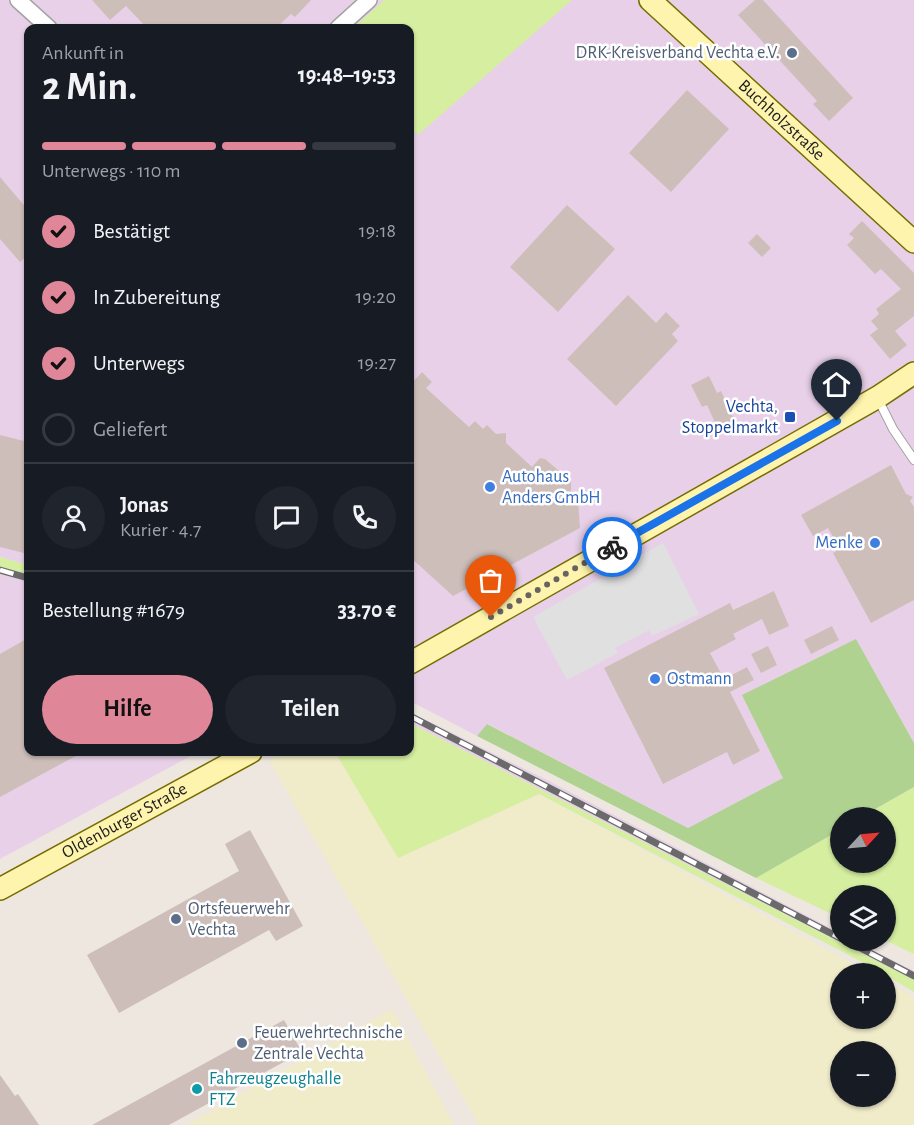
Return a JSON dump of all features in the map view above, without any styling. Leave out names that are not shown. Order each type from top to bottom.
[{"type":"main road","name":"Buchholzstraße","points":[[650,0],[914,242]]},
{"type":"main road","points":[[414,661],[878,397],[914,373]]},
{"type":"main road","name":"Oldenburger Straße","points":[[0,889],[244,756]]},
{"type":"street","points":[[18,0],[45,24]]},
{"type":"street","points":[[342,24],[369,0]]},
{"type":"lane","points":[[878,397],[893,429],[914,460]]},
{"type":"shaded area","points":[[0,0],[914,0],[914,743],[856,640],[783,778],[688,828],[488,724],[477,736],[414,703],[414,24],[24,24],[24,564],[0,557]]},
{"type":"shaded area","points":[[663,543],[699,614],[652,636],[649,630],[615,648],[618,653],[567,680],[533,617]]},
{"type":"shaded area","points":[[0,567],[24,573],[24,756],[191,756],[0,859]]},
{"type":"shaded area","points":[[414,714],[549,781],[830,928],[830,937],[414,725]]},
{"type":"shaded area","points":[[278,756],[337,756],[398,857],[539,794],[852,963],[830,963],[830,1029],[896,1029],[896,988],[914,997],[914,1125],[479,1125],[269,760]]},
{"type":"shaded area","points":[[857,951],[875,951],[914,971],[914,980],[896,971],[896,963],[881,963]]},
{"type":"shaded area","points":[[392,1009],[454,1125],[186,1125]]},
{"type":"green space","points":[[384,0],[572,0],[418,135],[414,131],[414,24],[357,24]]},
{"type":"green space","points":[[0,557],[24,564],[24,573],[0,567]]},
{"type":"green space","points":[[856,639],[914,743],[914,787],[879,807],[830,807],[830,836],[756,878],[477,736],[487,724],[688,828],[783,778],[742,695]]},
{"type":"green space","points":[[414,725],[830,937],[830,945],[539,794],[398,858],[337,756],[414,756]]},
{"type":"green space","points":[[914,787],[914,954],[896,945],[896,885],[830,885],[830,913],[756,878],[830,836],[830,873],[896,873],[896,807],[879,807]]},
{"type":"green space","points":[[841,951],[857,951],[881,963],[864,963]]},
{"type":"green space","points":[[896,971],[914,980],[914,992],[896,981]]},
{"type":"building","points":[[92,0],[311,0],[295,17],[291,14],[280,24],[143,24],[126,6],[110,20]]},
{"type":"building","name":"DRK-Kreisverband Vechta e.V.","points":[[755,0],[763,0],[853,98],[829,121],[813,104],[817,101],[738,15]]},
{"type":"building","points":[[687,90],[729,129],[671,192],[629,153]]},
{"type":"building","points":[[0,177],[24,205],[24,258],[20,262],[0,239]]},
{"type":"building","points":[[567,205],[615,249],[558,312],[510,267]]},
{"type":"building","points":[[862,221],[914,273],[914,316],[895,331],[907,345],[890,359],[870,335],[878,329],[871,321],[879,314],[876,309],[901,289],[881,269],[875,274],[847,245],[854,238],[849,234]]},
{"type":"building","points":[[757,234],[771,248],[762,257],[748,243]]},
{"type":"building","points":[[628,295],[656,323],[666,312],[680,326],[672,334],[678,341],[616,406],[567,359]]},
{"type":"building","name":"Autohaus Anders GmbH","points":[[422,372],[432,382],[426,388],[469,427],[475,421],[483,429],[487,425],[496,434],[506,433],[506,443],[532,467],[540,458],[545,459],[571,481],[571,492],[578,499],[580,528],[453,596],[414,561],[414,381]]},
{"type":"building","points":[[709,376],[717,393],[721,391],[735,421],[718,429],[707,405],[702,407],[691,385]]},
{"type":"building","points":[[0,435],[24,441],[24,553],[0,547]]},
{"type":"building","name":"Menke","points":[[891,465],[906,494],[913,497],[910,501],[914,507],[914,600],[871,623],[833,553],[840,549],[828,528],[813,536],[801,515]]},
{"type":"building","points":[[774,591],[789,626],[769,635],[762,619],[733,634],[736,639],[710,653],[724,679],[747,667],[754,680],[730,692],[760,751],[733,765],[727,752],[663,784],[604,668],[730,603],[733,610]]},
{"type":"building","points":[[832,626],[839,640],[811,654],[804,640]]},
{"type":"building","points":[[24,640],[24,756],[76,756],[0,797],[0,654]]},
{"type":"building","points":[[768,646],[777,665],[761,673],[751,654]]},
{"type":"building","points":[[250,830],[303,926],[276,941],[269,930],[119,1013],[87,955],[239,871],[225,844]]},
{"type":"building","name":"Fahrzeugzeughalle FTZ","points":[[284,1020],[302,1052],[169,1125],[92,1125]]},
{"type":"building","points":[[0,1075],[15,1096],[18,1094],[39,1125],[0,1125]]},
{"type":"railway","points":[[0,570],[24,577]]},
{"type":"railway","points":[[414,718],[830,933]]},
{"type":"railway","points":[[866,951],[914,976]]},
{"type":"way so far","points":[[491,617],[612,547]]},
{"type":"place","name":"DRK-Kreisverband Vechta e.V.","points":[[792,53]]},
{"type":"place","name":"Vechta, Stoppelmarkt","points":[[790,417]]},
{"type":"place","name":"Autohaus Anders GmbH","points":[[490,487]]},
{"type":"place","name":"Menke","points":[[875,543]]},
{"type":"place","name":"Ostmann","points":[[655,679]]},
{"type":"place","name":"Ortsfeuerwehr Vechta","points":[[176,919]]},
{"type":"place","name":"Feuerwehrtechnische Zentrale Vechta","points":[[242,1043]]},
{"type":"place","name":"Fahrzeugzeughalle FTZ","points":[[197,1089]]},
{"type":"route","points":[[612,547],[837,421]]}]
